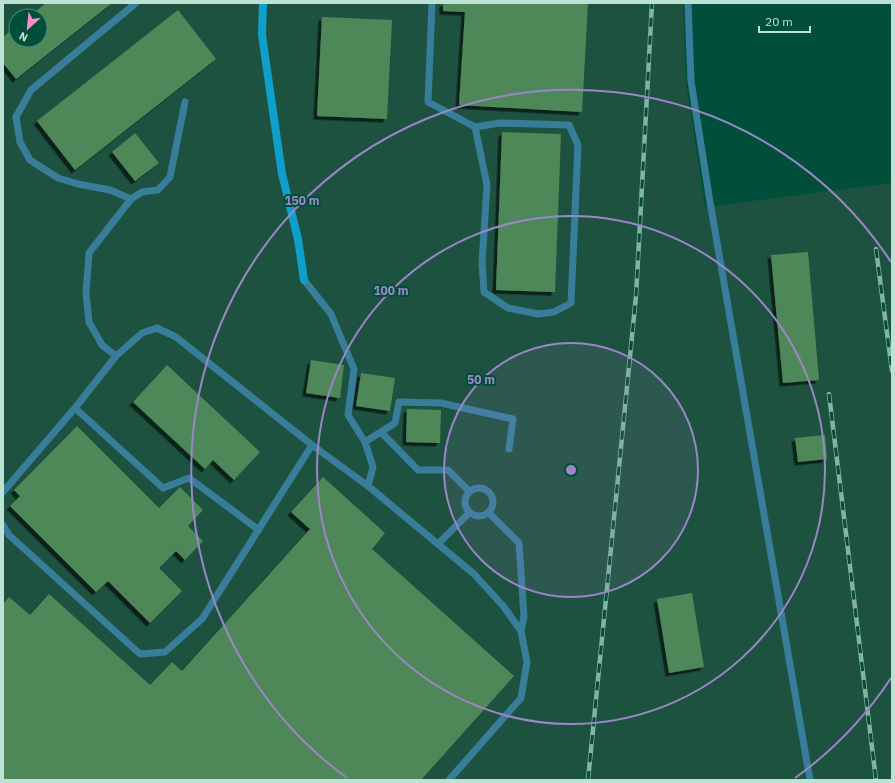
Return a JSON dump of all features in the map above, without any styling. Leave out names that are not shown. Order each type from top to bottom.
[{"type":"street","points":[[263,3],[262,34],[282,174],[298,239],[304,280]]},
{"type":"lane","points":[[131,199],[110,190],[78,184],[58,178],[30,160],[20,142],[16,117],[31,90],[136,3]]},
{"type":"lane","points":[[432,3],[428,102],[475,127],[500,123],[569,125],[578,145],[572,303],[554,312],[538,314],[508,308],[484,292],[482,263],[488,185],[475,127]]},
{"type":"lane","points":[[688,3],[691,81],[710,202],[810,780]]},
{"type":"lane","points":[[116,356],[102,345],[89,322],[86,293],[89,253],[131,199],[142,192],[158,190],[170,177],[185,102]]},
{"type":"lane","points":[[304,280],[331,314],[354,370],[348,415],[365,442],[373,467],[368,486]]},
{"type":"lane","points":[[3,492],[75,408],[116,356],[142,333],[157,328],[176,337],[312,445],[368,486],[438,544],[474,574],[504,607],[521,631]]},
{"type":"lane","points":[[365,442],[395,423],[399,402],[441,403],[514,419],[509,449]]},
{"type":"lane","points":[[75,408],[163,488],[189,478],[259,530]]},
{"type":"lane","points":[[381,432],[418,470],[448,470],[469,491]]},
{"type":"lane","points":[[3,525],[9,535],[140,654],[165,652],[202,620],[312,445]]},
{"type":"lane","points":[[477,487],[488,491],[492,496],[493,502],[489,513],[475,516],[469,512],[464,505],[464,499],[469,491],[477,487]]},
{"type":"lane","points":[[438,544],[469,512]]},
{"type":"lane","points":[[449,780],[521,698],[527,662],[521,631],[524,616],[518,543],[489,513]]},
{"type":"shaded area","points":[[3,3],[683,3],[686,83],[705,207],[892,183],[892,780],[3,780]]},
{"type":"building","points":[[46,3],[112,3],[16,79],[3,63],[3,37],[8,33],[8,48],[48,48],[48,8],[40,8]]},
{"type":"building","points":[[443,3],[588,3],[582,112],[459,105],[465,12],[443,11]]},
{"type":"building","points":[[178,10],[216,59],[75,170],[37,121]]},
{"type":"building","points":[[322,17],[392,20],[387,119],[317,116]]},
{"type":"building","points":[[502,132],[561,134],[555,292],[496,290]]},
{"type":"building","points":[[135,133],[159,163],[135,181],[112,152]]},
{"type":"building","points":[[808,252],[819,380],[783,383],[771,255]]},
{"type":"building","points":[[311,360],[344,365],[340,398],[306,393]]},
{"type":"building","points":[[167,365],[260,452],[234,480],[213,460],[205,469],[133,402]]},
{"type":"building","points":[[361,373],[395,378],[390,411],[356,406]]},
{"type":"building","points":[[407,409],[441,410],[440,443],[406,442]]},
{"type":"building","points":[[77,426],[159,508],[180,487],[203,510],[188,526],[203,541],[185,560],[176,551],[159,568],[182,591],[150,623],[108,581],[96,592],[10,506],[20,496],[14,490]]},
{"type":"building","points":[[825,435],[827,459],[798,462],[795,438]]},
{"type":"building","points":[[323,477],[385,533],[372,549],[514,676],[421,780],[3,780],[3,604],[9,597],[30,615],[49,594],[150,685],[172,662],[182,671],[310,529],[291,512]]},
{"type":"building","points":[[692,593],[704,667],[669,673],[657,599]]},
{"type":"railway","points":[[588,780],[636,296],[652,3]]},
{"type":"railway","points":[[876,249],[892,371]]},
{"type":"railway","points":[[829,394],[876,780]]}]
